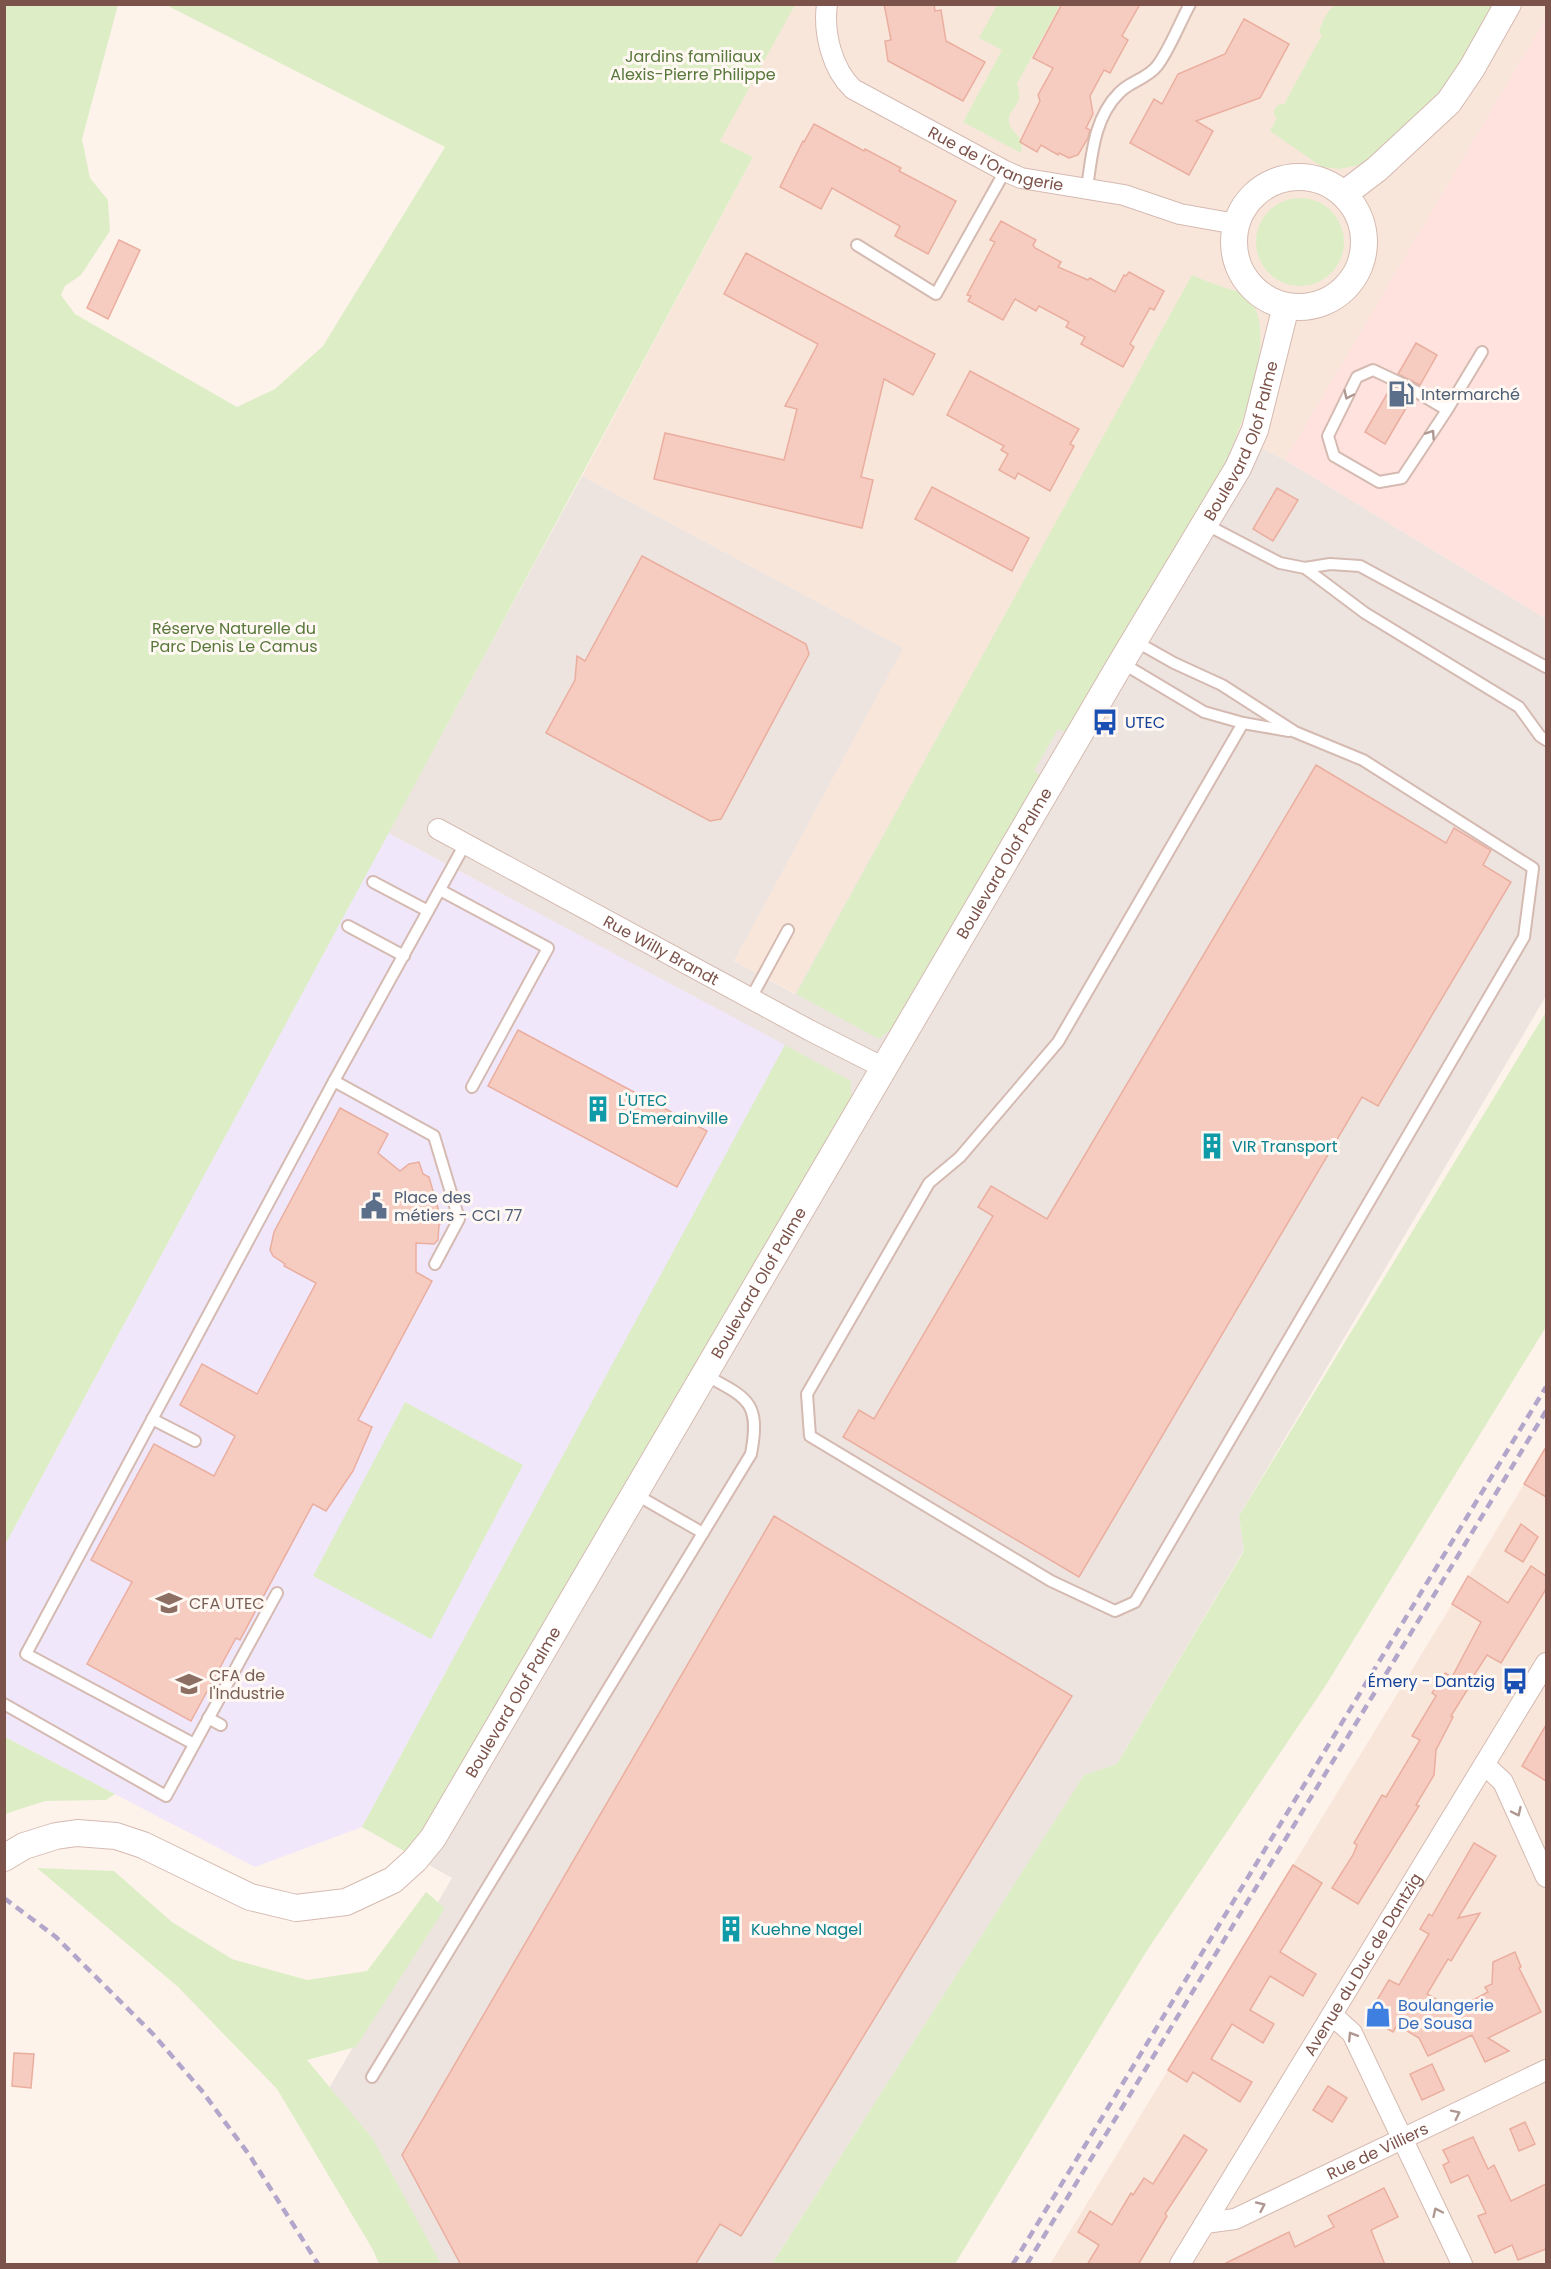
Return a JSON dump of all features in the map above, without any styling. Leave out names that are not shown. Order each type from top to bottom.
[{"type":"street","name":"Rue de l'Orangerie","points":[[827,4],[825,15],[837,68],[843,79],[853,89],[1005,171],[1038,182],[1124,195],[1180,214],[1236,224]]},
{"type":"street","points":[[1344,194],[1386,162],[1449,102],[1472,68],[1508,4]]},
{"type":"street","points":[[1304,176],[1326,182],[1344,194],[1358,215],[1364,239],[1362,255],[1348,285],[1335,296],[1303,307],[1286,306],[1266,298],[1249,284],[1238,266],[1234,245],[1236,224],[1246,203],[1262,188],[1282,178],[1304,176]]},
{"type":"street","name":"Boulevard Olof Palme","points":[[4,1858],[24,1846],[56,1836],[77,1833],[116,1836],[143,1845],[250,1897],[296,1908],[346,1902],[393,1880],[416,1860],[433,1838],[1134,640],[1238,468],[1255,430],[1286,306]]},
{"type":"street","name":"Rue Willy Brandt","points":[[438,829],[884,1068]]},
{"type":"street","name":"Avenue du Duc de Dantzig","points":[[1180,2265],[1546,1663]]},
{"type":"street","points":[[1485,1765],[1503,1782],[1546,1877]]},
{"type":"street","points":[[1332,2015],[1352,2033],[1462,2265]]},
{"type":"street","name":"Rue de Villiers","points":[[1205,2223],[1235,2218],[1546,2070]]},
{"type":"lane","points":[[1087,188],[1096,133],[1107,109],[1118,93],[1146,76],[1157,66],[1190,4]]},
{"type":"lane","points":[[857,245],[936,294],[1005,171]]},
{"type":"lane","points":[[1447,410],[1406,385],[1373,370],[1357,377],[1328,436],[1334,456],[1379,482],[1402,478],[1447,410],[1482,352]]},
{"type":"lane","points":[[1204,524],[1280,563],[1305,568],[1330,564],[1360,566],[1546,668]]},
{"type":"lane","points":[[1305,568],[1365,613],[1519,707],[1540,736],[1546,740]]},
{"type":"lane","points":[[1134,640],[1174,663],[1222,685],[1295,732],[1363,760],[1533,867],[1524,937],[1135,1602],[1115,1611],[1051,1581],[810,1436],[807,1394],[929,1182],[960,1157],[1058,1042],[1243,723]]},
{"type":"lane","points":[[1121,663],[1204,712],[1243,723],[1295,732]]},
{"type":"lane","points":[[194,1744],[26,1654],[334,1081],[465,844]]},
{"type":"lane","points":[[373,882],[428,911]]},
{"type":"lane","points":[[440,890],[548,948],[472,1088]]},
{"type":"lane","points":[[348,926],[404,956]]},
{"type":"lane","points":[[751,998],[788,930]]},
{"type":"lane","points":[[334,1081],[434,1137],[459,1219],[435,1264]]},
{"type":"lane","points":[[372,2077],[751,1454],[756,1428],[751,1407],[742,1396],[704,1375]]},
{"type":"lane","points":[[152,1419],[195,1441]]},
{"type":"lane","points":[[635,1494],[703,1533]]},
{"type":"lane","points":[[4,1704],[166,1796],[277,1593]]},
{"type":"lane","points":[[208,1718],[221,1725]]},
{"type":"shaded area","points":[[551,4],[1546,5],[1546,18],[1285,460],[1133,385],[796,994],[734,961],[902,648],[582,476],[753,157],[720,141]]},
{"type":"shaded area","points":[[1546,18],[1546,619],[1285,460]]},
{"type":"shaded area","points":[[1133,385],[1285,460],[1546,619],[1546,996],[1239,1516],[1244,1550],[1117,1764],[1084,1776],[772,2264],[421,2264],[322,2100],[452,1878],[362,1827],[784,1045],[388,833],[582,476],[903,648],[734,961],[795,994]]},
{"type":"shaded area","points":[[388,833],[785,1045],[362,1827],[255,1867],[5,1737],[5,1545]]},
{"type":"shaded area","points":[[1546,1447],[1546,2264],[1050,2264],[1452,1604]]},
{"type":"green space","name":"Réserve Naturelle du Parc Denis Le Camus","points":[[5,4],[118,5],[82,139],[90,178],[108,200],[110,231],[81,275],[65,286],[61,295],[75,314],[237,407],[275,389],[323,346],[445,147],[166,5],[795,5],[720,141],[753,157],[5,1545]]},
{"type":"green space","points":[[997,5],[1060,5],[1017,84],[1018,102],[1009,117],[1009,122],[1020,139],[1021,153],[963,122],[1002,50],[979,38]]},
{"type":"green space","points":[[1336,5],[1494,5],[1461,63],[1441,90],[1373,157],[1359,165],[1340,169],[1322,167],[1270,131],[1277,118],[1274,116],[1274,110],[1278,105],[1284,104],[1322,35],[1319,32],[1325,17]]},
{"type":"green space","points":[[1300,198],[1317,201],[1331,211],[1341,225],[1344,242],[1341,259],[1331,273],[1317,283],[1300,286],[1283,283],[1269,273],[1259,259],[1256,242],[1259,225],[1269,211],[1283,201]]},
{"type":"green space","points":[[1192,275],[1243,294],[1255,308],[1260,327],[1260,351],[1248,404],[1239,429],[1223,466],[1067,733],[1058,729],[1034,771],[1042,776],[894,1027],[879,1039],[796,994]]},
{"type":"green space","points":[[1546,1012],[1546,1327],[1326,1685],[1146,1952],[955,2264],[772,2264],[1084,1775],[1117,1764],[1244,1551],[1239,1516]]},
{"type":"green space","points":[[785,1045],[851,1081],[851,1100],[473,1745],[422,1831],[406,1852],[362,1827]]},
{"type":"green space","points":[[405,1402],[523,1465],[431,1639],[313,1576]]},
{"type":"green space","points":[[5,1737],[115,1794],[106,1800],[45,1801],[5,1816]]},
{"type":"green space","points":[[37,1868],[114,1871],[172,1922],[232,1959],[307,1980],[367,1971],[426,1892],[445,1908],[356,2047],[307,2060],[373,2139],[441,2264],[379,2264],[373,2250],[277,2089],[177,1986]]},
{"type":"building","points":[[884,4],[934,4],[935,11],[941,10],[946,41],[985,62],[963,101],[888,61],[885,41],[891,40]]},
{"type":"building","points":[[1062,4],[1140,4],[1122,36],[1128,40],[1110,73],[1104,70],[1090,96],[1093,114],[1086,128],[1090,130],[1088,138],[1078,155],[1069,158],[1059,153],[1058,155],[1041,145],[1037,152],[1020,142],[1040,101],[1038,95],[1053,68],[1033,58]]},
{"type":"building","points":[[1244,19],[1289,44],[1260,98],[1196,121],[1213,131],[1189,175],[1130,143],[1154,99],[1162,104],[1178,74],[1225,54]]},
{"type":"building","points":[[814,124],[901,168],[899,171],[956,201],[928,254],[895,236],[900,226],[832,188],[821,209],[780,187]]},
{"type":"building","points":[[1001,221],[1036,240],[1033,245],[1035,248],[1061,262],[1058,267],[1088,280],[1090,278],[1115,292],[1124,275],[1126,276],[1129,272],[1164,291],[1154,310],[1150,308],[1130,344],[1134,347],[1123,367],[1081,344],[1085,337],[1066,327],[1069,322],[1039,306],[1036,311],[1015,299],[1003,320],[968,301],[971,296],[967,295],[995,242],[990,240]]},
{"type":"building","points":[[119,240],[140,250],[108,319],[87,308]]},
{"type":"building","points":[[746,253],[935,354],[913,395],[884,379],[861,477],[873,480],[862,528],[654,479],[665,433],[784,460],[797,409],[785,406],[818,344],[724,294]]},
{"type":"building","points":[[1416,343],[1437,355],[1420,385],[1398,374]]},
{"type":"building","points":[[970,371],[1079,429],[1070,444],[1074,446],[1050,491],[1018,473],[1015,479],[999,470],[1008,454],[1001,450],[1004,446],[947,415]]},
{"type":"building","points":[[1391,387],[1412,398],[1385,444],[1365,432]]},
{"type":"building","points":[[932,487],[1029,538],[1012,571],[915,519]]},
{"type":"building","points":[[1277,488],[1298,500],[1273,541],[1253,529]]},
{"type":"building","points":[[642,556],[806,644],[809,654],[721,819],[710,821],[546,733],[575,680],[577,656],[585,661]]},
{"type":"building","name":"VIR Transport","points":[[1316,765],[1446,843],[1454,828],[1491,850],[1483,865],[1511,882],[1378,1106],[1362,1097],[1079,1577],[843,1437],[859,1410],[874,1419],[993,1216],[978,1207],[991,1186],[1047,1219]]},
{"type":"building","name":"L'UTEC D'Emerainville","points":[[518,1030],[707,1131],[677,1187],[488,1086]]},
{"type":"building","points":[[340,1108],[388,1134],[378,1153],[400,1171],[409,1164],[419,1162],[423,1174],[429,1177],[442,1222],[439,1225],[438,1240],[434,1244],[416,1243],[416,1272],[432,1281],[358,1420],[372,1427],[353,1471],[326,1511],[313,1504],[240,1640],[236,1638],[191,1721],[87,1664],[132,1582],[91,1560],[154,1444],[214,1476],[235,1436],[180,1405],[202,1364],[257,1394],[316,1283],[284,1266],[285,1264],[273,1256],[270,1250],[274,1232]]},
{"type":"building","points":[[1546,1447],[1546,1497],[1524,1484]]},
{"type":"building","name":"Kuehne Nagel","points":[[774,1516],[1072,1696],[741,2236],[720,2224],[695,2265],[461,2265],[402,2155]]},
{"type":"building","points":[[1521,1524],[1538,1537],[1523,1562],[1505,1551]]},
{"type":"building","points":[[1531,1566],[1546,1576],[1546,1589],[1501,1663],[1487,1655],[1467,1686],[1469,1687],[1451,1716],[1453,1717],[1436,1750],[1434,1775],[1416,1805],[1419,1806],[1358,1904],[1332,1888],[1353,1855],[1357,1845],[1354,1843],[1382,1795],[1386,1797],[1420,1740],[1412,1736],[1436,1696],[1432,1693],[1445,1673],[1452,1677],[1481,1622],[1452,1604],[1468,1576],[1508,1603]]},
{"type":"building","points":[[1546,1725],[1546,1781],[1522,1766]]},
{"type":"building","points":[[1474,1843],[1496,1856],[1458,1918],[1480,1913],[1451,1961],[1448,1959],[1427,1994],[1455,2010],[1488,1992],[1485,1987],[1492,1984],[1493,1962],[1515,1952],[1521,1967],[1519,1968],[1541,2012],[1488,2038],[1509,2051],[1485,2062],[1472,2035],[1428,2056],[1419,2038],[1397,2025],[1393,2032],[1374,2021],[1371,2010],[1389,1980],[1399,1985],[1429,1934],[1420,1929],[1429,1914],[1432,1916]]},
{"type":"building","points":[[1293,1865],[1322,1883],[1280,1952],[1316,1974],[1303,1996],[1270,1976],[1250,2010],[1274,2024],[1263,2043],[1232,2024],[1211,2059],[1252,2082],[1240,2102],[1193,2072],[1187,2082],[1168,2070]]},
{"type":"building","points":[[14,2053],[34,2054],[31,2088],[12,2086]]},
{"type":"building","points":[[1432,2064],[1444,2090],[1422,2100],[1410,2074]]},
{"type":"building","points":[[1328,2086],[1347,2098],[1332,2122],[1313,2110]]},
{"type":"building","points":[[1525,2122],[1535,2144],[1519,2151],[1510,2129]]},
{"type":"building","points":[[1184,2135],[1207,2150],[1165,2214],[1167,2216],[1138,2265],[1087,2265],[1099,2245],[1078,2232],[1090,2211],[1112,2225],[1131,2193],[1133,2195],[1144,2178],[1153,2184]]},
{"type":"building","points":[[1473,2137],[1488,2169],[1494,2165],[1511,2201],[1546,2184],[1546,2249],[1518,2260],[1512,2245],[1495,2253],[1478,2216],[1486,2213],[1468,2175],[1451,2183],[1443,2165],[1449,2162],[1443,2150]]},
{"type":"building","points":[[1384,2188],[1398,2217],[1371,2230],[1385,2265],[1222,2265],[1289,2232],[1295,2247],[1334,2227],[1328,2216]]},
{"type":"railway","points":[[1013,2264],[1546,1387]]},
{"type":"railway","points":[[1027,2264],[1546,1411]]},
{"type":"railway","points":[[4,1898],[56,1937],[153,2034],[202,2091],[250,2156],[318,2264]]},
{"type":"place","name":"Intermarché","points":[[1401,394]]},
{"type":"place","name":"UTEC","points":[[1105,722]]},
{"type":"place","name":"L'UTEC D'Emerainville","points":[[598,1109]]},
{"type":"place","name":"VIR Transport","points":[[1212,1146]]},
{"type":"place","name":"Place des métiers - CCI 77","points":[[374,1206]]},
{"type":"place","name":"CFA UTEC","points":[[169,1603]]},
{"type":"place","name":"Émery - Dantzig","points":[[1515,1681]]},
{"type":"place","name":"CFA de l'Industrie","points":[[189,1684]]},
{"type":"place","name":"Kuehne Nagel","points":[[731,1929]]},
{"type":"place","name":"Boulangerie De Sousa","points":[[1378,2014]]},
{"type":"park label","name":"Jardins familiaux Alexis-Pierre Philippe","points":[[693,65]]}]
